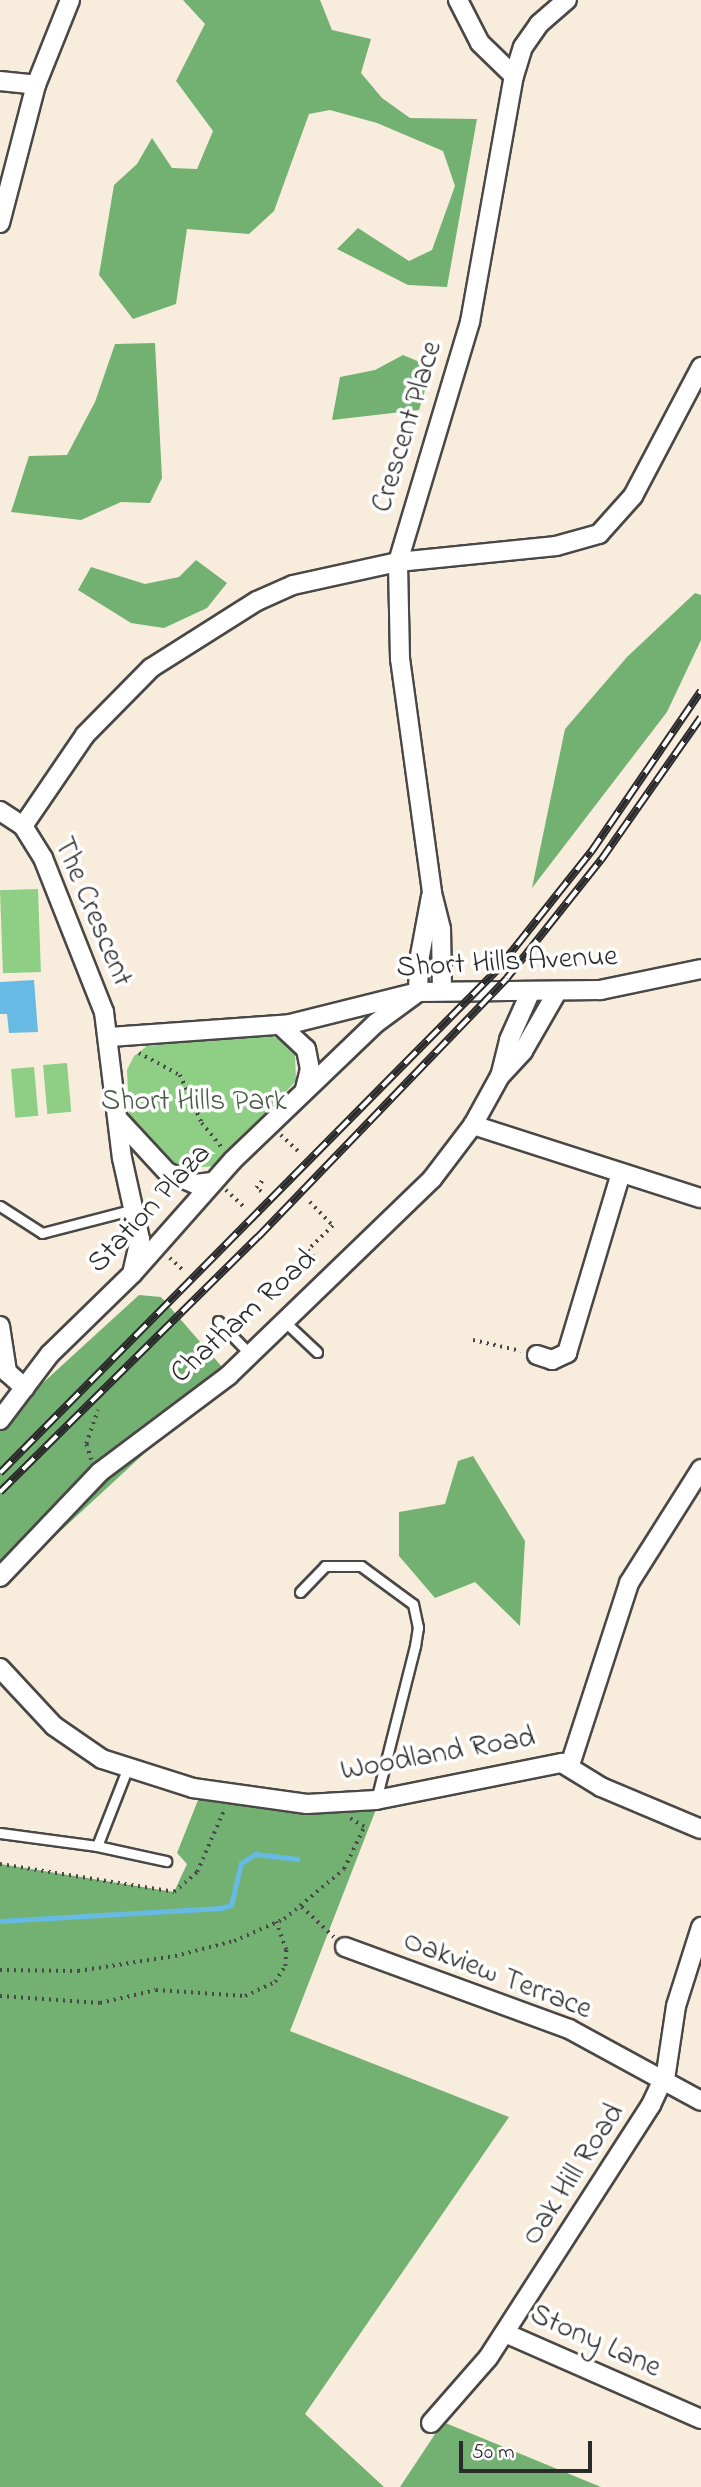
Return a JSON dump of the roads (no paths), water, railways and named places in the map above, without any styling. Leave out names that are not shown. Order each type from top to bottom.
[{"type":"street","points":[[0,223],[36,85],[70,0]]},
{"type":"street","points":[[458,0],[480,43],[514,76]]},
{"type":"street","name":"Crescent Place","points":[[442,991],[441,929],[432,892],[400,659],[398,562],[470,322],[514,76],[523,47],[539,24],[567,0]]},
{"type":"street","points":[[0,81],[36,85]]},
{"type":"street","name":"The Crescent","points":[[133,1273],[140,1239],[122,1158],[110,1037],[43,858],[23,826],[85,736],[151,668],[187,643],[293,585],[398,562],[556,546],[599,534],[633,496],[701,367]]},
{"type":"street","points":[[0,811],[23,826]]},
{"type":"street","name":"Crescent Place","points":[[418,992],[419,961],[432,892]]},
{"type":"street","name":"Short Hills Avenue","points":[[110,1037],[280,1025],[342,1014],[377,999],[418,992],[530,993],[600,990],[701,969]]},
{"type":"street","name":"Station Plaza","points":[[0,1420],[50,1354],[219,1186],[305,1089],[376,1023],[418,992]]},
{"type":"street","name":"Chatham Road","points":[[0,1577],[100,1472],[229,1375],[432,1179],[473,1125],[500,1076],[523,1051],[557,992]]},
{"type":"street","name":"Chatham Road","points":[[500,1076],[509,1040],[530,993]]},
{"type":"street","points":[[280,1025],[306,1049],[310,1069],[305,1089]]},
{"type":"street","points":[[119,1120],[167,1172],[195,1184],[219,1186]]},
{"type":"street","points":[[473,1125],[701,1198]]},
{"type":"street","points":[[537,1355],[552,1360],[567,1353],[621,1173]]},
{"type":"street","points":[[0,1326],[7,1372],[25,1388]]},
{"type":"street","points":[[570,1765],[629,1583],[701,1469]]},
{"type":"street","name":"Woodland Road","points":[[0,1668],[54,1726],[102,1759],[253,1800],[307,1804],[376,1800],[544,1763],[570,1765],[601,1787],[701,1829]]},
{"type":"street","name":"Oak Hill Road","points":[[431,2423],[505,2333],[662,2083],[677,2006],[701,1927]]},
{"type":"street","name":"Oakview Terrace","points":[[345,1947],[569,2029],[662,2083],[701,2101]]},
{"type":"street","name":"Stony Lane","points":[[505,2333],[701,2419]]},
{"type":"lane","points":[[0,1206],[42,1233],[135,1209]]},
{"type":"lane","points":[[218,1321],[250,1354]]},
{"type":"lane","points":[[285,1322],[317,1352]]},
{"type":"lane","points":[[300,1592],[326,1566],[361,1566],[413,1604],[418,1627],[415,1646],[376,1800]]},
{"type":"lane","points":[[97,1846],[128,1767]]},
{"type":"lane","points":[[0,1833],[97,1846],[166,1861]]},
{"type":"water","points":[[34,980],[38,1032],[9,1033],[7,1014],[0,1014],[0,982]]},
{"type":"waterway","points":[[0,1921],[221,1908],[231,1905],[241,1863],[255,1854],[298,1859]]},
{"type":"railway","points":[[0,1473],[497,970],[591,852],[701,691]]},
{"type":"railway","points":[[0,1492],[258,1237],[507,978],[601,860],[701,717]]},
{"type":"park label","name":"Short Hills Park","points":[[194,1102]]}]
